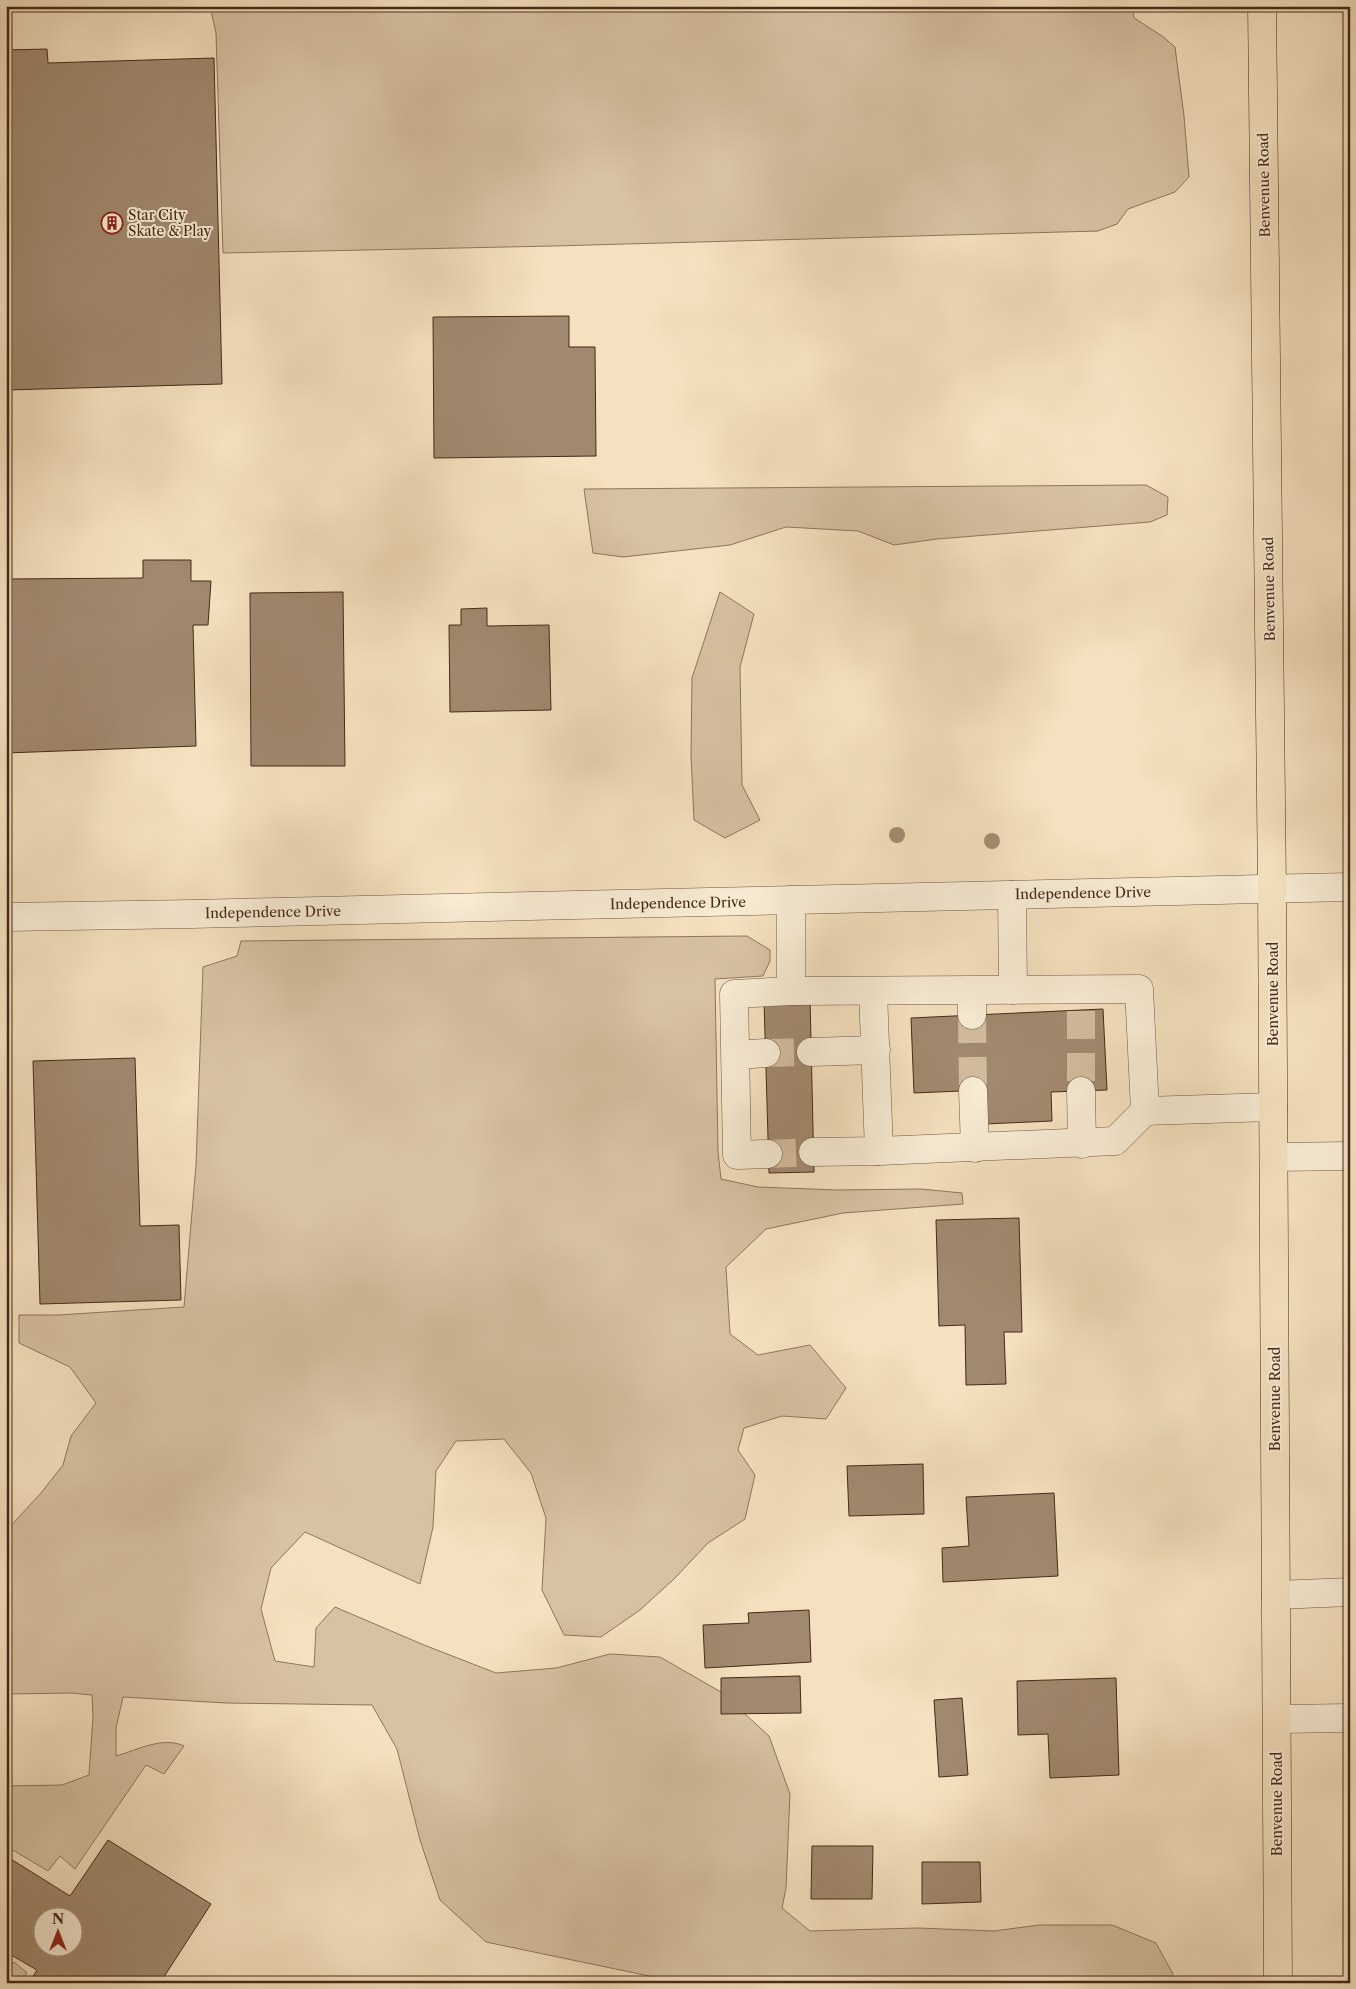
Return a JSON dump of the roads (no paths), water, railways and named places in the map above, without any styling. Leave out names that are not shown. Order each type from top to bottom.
[{"type":"main road","name":"Benvenue Road","points":[[1262,6],[1272,888],[1278,1983]]},
{"type":"street","name":"Independence Drive","points":[[6,917],[1350,887]]},
{"type":"street","points":[[1012,895],[1013,990]]},
{"type":"street","points":[[791,900],[791,991]]},
{"type":"street","points":[[768,1154],[737,1155],[734,994],[791,991],[873,991],[972,1003],[1013,990],[1081,1000],[1139,989],[1145,1111]]},
{"type":"street","points":[[873,991],[879,1150]]},
{"type":"street","points":[[811,1052],[876,1050]]},
{"type":"street","points":[[736,1055],[766,1053]]},
{"type":"street","points":[[973,1091],[975,1148]]},
{"type":"street","points":[[1081,1091],[1082,1144]]},
{"type":"street","points":[[814,1152],[975,1148],[1115,1141],[1145,1111],[1273,1107]]},
{"type":"street","points":[[1274,1157],[1350,1156]]},
{"type":"street","points":[[1276,1595],[1350,1592]]},
{"type":"street","points":[[1277,1719],[1350,1718]]},
{"type":"tunnel","points":[[1081,1011],[1081,1091]]},
{"type":"tunnel","points":[[972,1015],[973,1091]]},
{"type":"tunnel","points":[[766,1053],[811,1052]]},
{"type":"tunnel","points":[[768,1154],[813,1152]]},
{"type":"place","name":"Star City Skate & Play","points":[[112,223]]}]
